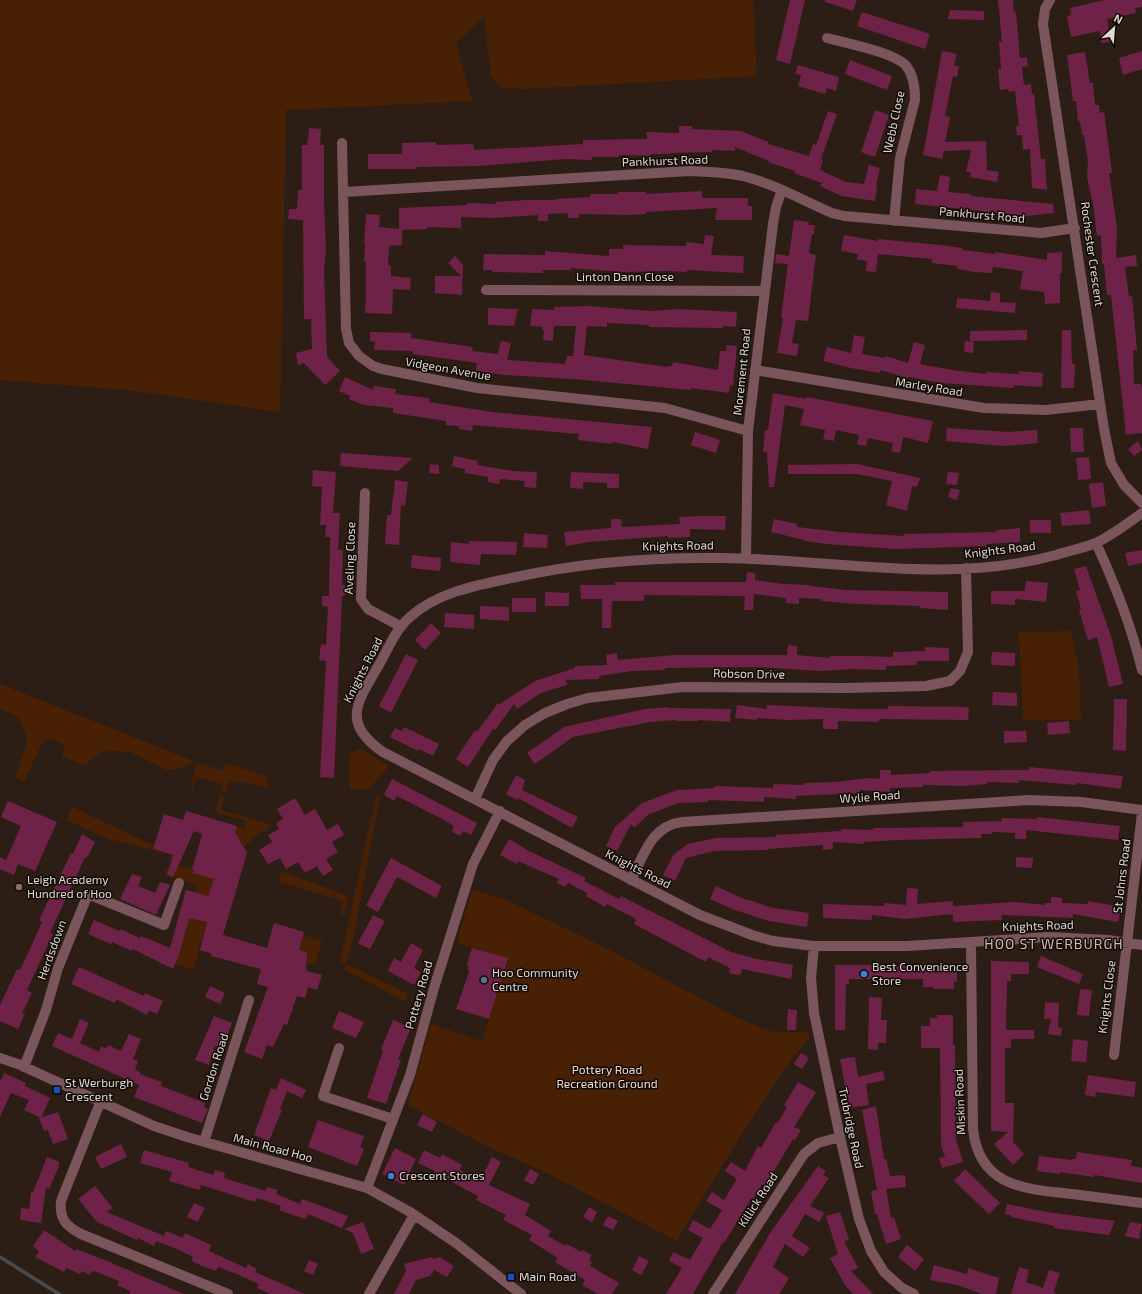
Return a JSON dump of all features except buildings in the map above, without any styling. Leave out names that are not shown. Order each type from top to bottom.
[{"type":"street","name":"Rochester Crescent","points":[[1050,0],[1045,9],[1043,24],[1075,228],[1100,404],[1111,463],[1124,485],[1142,503]]},
{"type":"street","name":"Webb Close","points":[[827,38],[897,58],[908,67],[912,75],[915,100],[900,158],[894,221]]},
{"type":"street","name":"Vidgeon Avenue","points":[[342,143],[346,329],[349,343],[354,350],[359,356],[373,366],[403,374],[477,388],[665,408],[748,431]]},
{"type":"street","name":"Pankhurst Road","points":[[344,192],[690,171],[731,174],[756,180],[844,216],[1041,233],[1075,228]]},
{"type":"street","name":"Morement Road","points":[[746,559],[748,431],[764,291],[776,206],[782,190]]},
{"type":"street","name":"Linton Dann Close","points":[[486,290],[764,291]]},
{"type":"street","name":"Marley Road","points":[[755,370],[984,408],[1046,410],[1100,404]]},
{"type":"street","name":"Aveling Close","points":[[365,493],[361,600],[368,609],[400,626]]},
{"type":"street","name":"Knights Road","points":[[1142,513],[1096,543],[1042,559],[1002,566],[878,569],[724,558],[652,559],[562,568],[466,588],[439,597],[416,611],[400,626],[361,697],[356,713],[360,728],[367,740],[383,752],[700,915],[736,930],[773,941],[814,946],[907,946],[971,944],[1049,937],[1127,942],[1142,945]]},
{"type":"street","points":[[1096,543],[1132,630],[1142,670]]},
{"type":"street","name":"Robson Drive","points":[[475,798],[493,760],[508,741],[525,725],[545,713],[567,704],[588,698],[683,687],[847,688],[926,686],[950,681],[960,671],[968,652],[966,568]]},
{"type":"street","name":"Wylie Road","points":[[631,880],[657,833],[671,823],[1028,800],[1081,802],[1142,812]]},
{"type":"street","name":"Pottery Road","points":[[367,1188],[410,1075],[434,988],[473,864],[500,811]]},
{"type":"street","name":"St Johns Road","points":[[1127,942],[1142,812]]},
{"type":"street","name":"Herdsdown","points":[[24,1067],[46,1010],[58,968],[88,894],[164,925],[179,883]]},
{"type":"street","name":"Knights Close","points":[[1114,1055],[1127,942]]},
{"type":"street","name":"Miskin Road","points":[[971,944],[973,1129],[974,1138],[980,1156],[995,1174],[1004,1181],[1023,1188],[1142,1203]]},
{"type":"street","name":"Trubridge Road","points":[[814,946],[811,978],[814,1013],[859,1219],[871,1251],[884,1272],[894,1282],[914,1294]]},
{"type":"street","name":"Gordon Road","points":[[204,1142],[249,1000]]},
{"type":"street","points":[[339,1048],[323,1096],[393,1119]]},
{"type":"street","name":"Main Road Hoo","points":[[0,1058],[24,1067],[100,1103],[154,1126],[204,1142],[367,1188],[414,1214],[456,1242],[521,1294]]},
{"type":"street","points":[[100,1103],[61,1201],[60,1210],[63,1220],[68,1226],[82,1234],[228,1294]]},
{"type":"street","name":"Killick Road","points":[[713,1294],[806,1152],[818,1143],[840,1137]]},
{"type":"street","points":[[369,1294],[414,1214]]},
{"type":"green space","points":[[0,0],[753,0],[757,76],[526,89],[503,88],[491,77],[484,16],[456,44],[472,101],[286,110],[280,412],[128,390],[0,380]]},
{"type":"green space","points":[[1071,631],[1079,671],[1081,720],[1023,720],[1019,632]]},
{"type":"green space","points":[[0,684],[196,762],[176,769],[167,770],[130,752],[105,750],[84,765],[62,756],[65,745],[50,738],[43,741],[24,782],[15,777],[28,740],[19,717],[0,709]]},
{"type":"green space","points":[[361,749],[389,766],[368,790],[349,789],[350,753]]},
{"type":"green space","points":[[196,762],[223,771],[225,763],[267,776],[268,788],[244,782],[229,782],[226,793],[222,791],[223,784],[196,777],[189,801]]},
{"type":"green space","points":[[220,794],[225,796],[221,810],[269,824],[268,831],[262,831],[244,847],[235,832],[237,826],[245,829],[246,821],[216,812]]},
{"type":"green space","points":[[376,796],[380,796],[353,939],[346,964],[340,962]]},
{"type":"green space","points":[[72,807],[153,845],[153,850],[109,839],[66,820]]},
{"type":"green space","points":[[171,863],[194,870],[193,873],[204,876],[215,873],[201,920],[207,922],[193,970],[176,964],[198,886],[164,873]]},
{"type":"green space","points":[[281,871],[348,896],[345,915],[340,913],[343,901],[279,882]]},
{"type":"green space","name":"Pottery Road Recreation Ground","points":[[472,889],[506,900],[604,947],[732,1015],[759,1027],[775,1032],[808,1032],[810,1038],[788,1065],[768,1094],[715,1177],[677,1241],[541,1170],[489,1147],[408,1105],[431,1024],[481,1041],[483,1039],[508,959],[457,943]]},
{"type":"green space","points":[[303,935],[322,941],[316,964],[309,963],[306,965],[307,952],[299,950]]},
{"type":"green space","points":[[346,964],[409,994],[405,1002],[344,969]]},
{"type":"waterway","points":[[0,1257],[59,1294]]},
{"type":"place","name":"Leigh Academy Hundred of Hoo","points":[[19,887]]},
{"type":"place","name":"Best Convenience Store","points":[[864,974]]},
{"type":"place","name":"Hoo Community Centre","points":[[484,980]]},
{"type":"place","name":"St Werburgh Crescent","points":[[57,1090]]},
{"type":"place","name":"Crescent Stores","points":[[391,1176]]},
{"type":"place","name":"Main Road","points":[[511,1277]]},
{"type":"district","name":"HOO ST WERBURGH","points":[[1054,944]]}]
